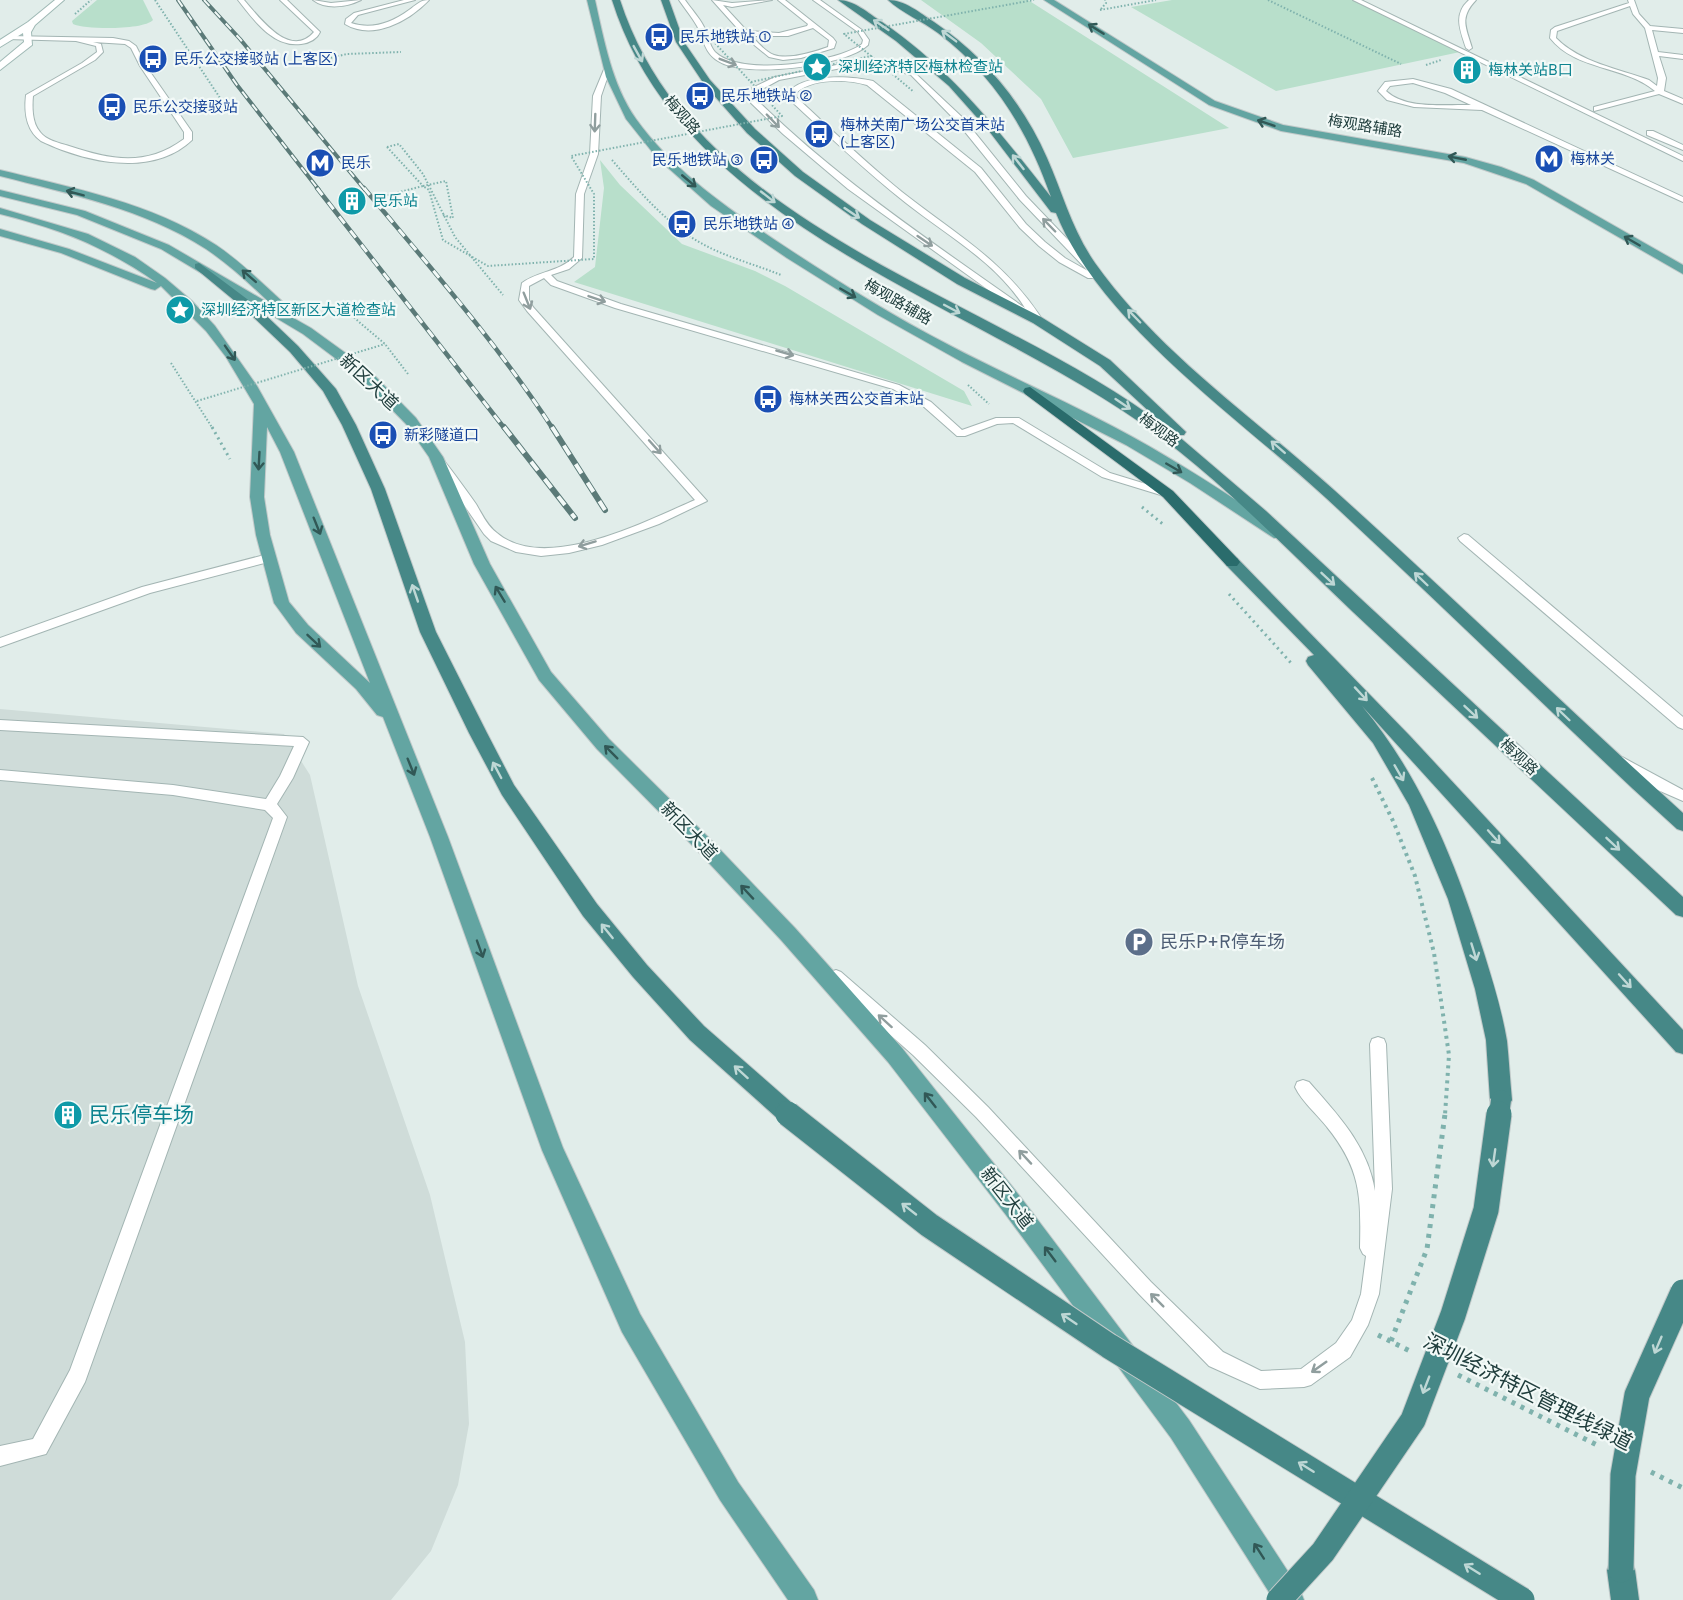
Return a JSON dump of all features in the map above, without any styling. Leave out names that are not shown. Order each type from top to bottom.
[{"type":"highway","name":"梅观路","points":[[616,0],[627,34],[657,85],[695,131],[749,183],[817,231],[904,284],[1112,396],[1158,428],[1241,496],[1683,909]]},
{"type":"highway","points":[[665,0],[680,42],[702,75],[725,103],[782,159],[830,198],[866,222],[961,281],[1037,320],[1113,370],[1171,424],[1241,496]]},
{"type":"highway","points":[[842,0],[891,32],[952,85],[973,107],[1067,225],[1103,282],[1190,372],[1371,531],[1591,741],[1683,824]]},
{"type":"highway","points":[[892,0],[924,18],[965,49],[1001,86],[1015,106],[1041,157],[1067,225]]},
{"type":"highway","points":[[199,266],[251,308],[287,342],[329,389],[349,425],[378,489],[428,632],[508,790],[590,910],[640,971],[697,1032],[784,1111],[929,1225],[1109,1346],[1522,1600]]},
{"type":"highway","points":[[1030,391],[1168,494],[1436,773],[1683,1045]]},
{"type":"highway","points":[[1232,562],[1379,738],[1417,804],[1458,898],[1485,989],[1496,1040],[1501,1100],[1486,1210],[1453,1315],[1413,1420],[1323,1552],[1279,1600]]},
{"type":"highway","points":[[1625,1600],[1621,1570],[1623,1475],[1637,1395],[1683,1292]]},
{"type":"main road","points":[[0,44],[31,24],[60,0]]},
{"type":"main road","name":"梅观路辅路","points":[[591,0],[608,67],[621,103],[631,119],[657,151],[680,174],[744,225],[825,280],[920,335],[1110,431],[1214,491],[1285,539]]},
{"type":"main road","name":"梅观路辅路","points":[[1048,0],[1212,103],[1281,128],[1465,160],[1497,169],[1530,182],[1683,270]]},
{"type":"main road","points":[[0,67],[28,45],[30,38],[27,32],[31,24]]},
{"type":"main road","points":[[0,173],[121,206],[183,232],[232,262],[307,331]]},
{"type":"main road","name":"新区大道","points":[[0,193],[81,213],[165,247],[307,331],[357,367],[411,421],[436,458],[482,564],[545,676],[603,744],[701,842],[788,934],[895,1055],[1014,1207],[1180,1429],[1290,1600]]},
{"type":"main road","points":[[0,211],[51,224],[111,248],[137,263],[193,307],[237,363],[261,403],[291,463],[439,837],[553,1150],[631,1323],[729,1491],[804,1600]]},
{"type":"main road","points":[[0,232],[65,250],[110,267],[151,284],[193,307]]},
{"type":"main road","points":[[261,403],[257,497],[268,558],[282,603],[302,629],[362,685],[396,728]]},
{"type":"lane","points":[[241,0],[274,37],[290,42],[310,39],[317,32],[284,0]]},
{"type":"lane","points":[[316,0],[335,6],[358,0]]},
{"type":"lane","points":[[412,0],[356,14],[348,20],[348,24],[363,29],[382,28],[392,24],[426,0]]},
{"type":"lane","points":[[682,0],[701,27],[711,52],[716,57],[736,66],[759,68],[787,66],[845,55],[854,53],[866,45],[866,40],[860,31],[816,0]]},
{"type":"lane","points":[[715,0],[732,5],[769,0]]},
{"type":"lane","points":[[715,0],[745,32],[769,54],[776,57],[831,48],[833,42],[831,39],[781,0]]},
{"type":"lane","points":[[1356,0],[1683,159]]},
{"type":"lane","points":[[1370,0],[1683,148]]},
{"type":"lane","points":[[1469,48],[1461,19],[1462,10],[1473,0]]},
{"type":"lane","points":[[1660,92],[1662,78],[1648,28],[1636,14],[1632,2],[1614,6],[1582,21],[1563,25],[1554,30],[1553,38],[1562,48],[1580,58],[1647,81],[1660,92],[1683,102]]},
{"type":"lane","points":[[745,32],[768,36],[804,30],[810,27],[811,23]]},
{"type":"lane","points":[[1648,28],[1683,31]]},
{"type":"lane","points":[[9,38],[113,40],[127,42],[134,47],[143,66],[188,132],[188,140],[170,153],[127,162],[88,156],[42,139],[33,126],[28,104],[30,95],[55,78],[92,60],[100,52],[99,45],[78,40]]},
{"type":"lane","points":[[1656,54],[1683,57]]},
{"type":"lane","points":[[1037,320],[846,184],[755,103],[755,90],[777,78],[852,64],[887,66],[913,74],[960,120],[1023,198],[1103,282]]},
{"type":"lane","points":[[436,458],[466,496],[488,532],[505,546],[522,550],[559,551],[581,546],[702,501],[524,300],[525,285],[532,278],[574,264],[578,258],[580,194],[594,153],[597,96],[608,67]]},
{"type":"lane","points":[[1037,320],[1026,299],[1010,282],[991,264],[892,189],[793,98],[792,93],[795,89],[839,79],[861,80],[870,83],[978,170],[1023,226],[1042,244],[1062,260],[1103,282]]},
{"type":"lane","points":[[1484,108],[1408,104],[1390,99],[1383,91],[1388,84],[1395,82],[1423,83],[1484,108],[1683,200]]},
{"type":"lane","points":[[1597,109],[1660,92]]},
{"type":"lane","points":[[546,274],[554,283],[618,306],[896,387],[927,404],[961,434],[996,421],[1015,420],[1106,475],[1168,494]]},
{"type":"lane","points":[[1464,538],[1683,724]]},
{"type":"lane","points":[[0,643],[146,590],[268,558]]},
{"type":"lane","points":[[0,725],[303,742],[286,778],[269,805]]},
{"type":"lane","points":[[1591,741],[1656,783],[1683,796]]},
{"type":"lane","points":[[0,775],[173,790],[269,805],[280,817],[78,1375],[39,1447],[0,1456]]},
{"type":"lane","points":[[788,934],[919,1050],[982,1112],[1145,1288],[1216,1359],[1260,1380],[1304,1378],[1343,1350],[1359,1325],[1370,1294],[1384,1189],[1378,1044]]},
{"type":"lane","points":[[1303,1087],[1336,1126],[1360,1162],[1368,1205],[1370,1294]]},
{"type":"path","points":[[70,18],[91,0]]},
{"type":"path","points":[[155,0],[230,113]]},
{"type":"path","points":[[914,92],[844,34],[1034,0]]},
{"type":"path","points":[[1101,10],[1106,3],[1105,0]]},
{"type":"path","points":[[1096,11],[1156,0]]},
{"type":"path","points":[[1268,0],[1400,64]]},
{"type":"path","points":[[384,196],[423,186],[446,181],[453,218],[442,215],[423,174],[399,144],[387,147],[423,186],[429,190],[443,240],[488,266],[594,259],[594,194],[571,156],[782,116],[714,42]]},
{"type":"path","points":[[300,65],[347,54],[400,52]]},
{"type":"path","points":[[751,82],[871,56]]},
{"type":"path","points":[[1422,66],[1445,59]]},
{"type":"path","points":[[603,150],[630,181],[684,232],[700,243],[785,277]]},
{"type":"path","points":[[338,304],[385,344],[408,374]]},
{"type":"path","points":[[197,401],[385,344]]},
{"type":"path","points":[[171,363],[197,401],[230,459]]},
{"type":"path","points":[[965,383],[993,409]]},
{"type":"path","points":[[1134,500],[1169,529]]},
{"type":"path","points":[[1224,589],[1294,667]]},
{"type":"path","points":[[1367,768],[1394,823],[1415,876],[1434,953],[1449,1054],[1443,1140],[1427,1250],[1391,1341]]},
{"type":"path","name":"深圳经济特区管理线绿道","points":[[1359,1325],[1422,1357]]},
{"type":"path","name":"深圳经济特区管理线绿道","points":[[1454,1373],[1601,1447]]},
{"type":"path","name":"深圳经济特区管理线绿道","points":[[1643,1468],[1683,1488]]},
{"type":"shaded area","name":"民乐停车场","points":[[0,709],[284,734],[310,775],[358,986],[430,1195],[465,1342],[469,1424],[458,1485],[431,1551],[391,1600],[0,1600]]},
{"type":"green space","points":[[97,0],[143,0],[153,20],[139,26],[114,28],[73,24],[72,21]]},
{"type":"green space","points":[[921,0],[1028,0],[1229,128],[1073,158],[1041,99],[981,43]]},
{"type":"green space","points":[[1172,0],[1353,0],[1460,52],[1276,91],[1131,7]]},
{"type":"green space","points":[[600,160],[620,185],[682,244],[755,271],[785,286],[964,391],[972,406],[574,282],[595,267],[604,188]]},
{"type":"railway","points":[[178,0],[237,85],[319,190]]},
{"type":"railway","points":[[204,0],[240,39],[365,190]]},
{"type":"railway","points":[[317,188],[505,429]]},
{"type":"railway","points":[[364,188],[486,336],[553,429]]},
{"type":"railway","points":[[504,427],[575,518]]},
{"type":"railway","points":[[552,427],[605,510]]},
{"type":"place","name":"民乐地铁站 ①","points":[[659,37]]},
{"type":"place","name":"民乐公交接驳站 (上客区)","points":[[153,59]]},
{"type":"place","name":"深圳经济特区梅林检查站","points":[[817,67]]},
{"type":"place","name":"梅林关站B口","points":[[1467,70]]},
{"type":"place","name":"民乐地铁站 ②","points":[[700,96]]},
{"type":"place","name":"民乐公交接驳站","points":[[112,107]]},
{"type":"place","name":"梅林关南广场公交首末站 (上客区)","points":[[819,134]]},
{"type":"place","name":"梅林关","points":[[1549,159]]},
{"type":"place","name":"民乐地铁站 ③","points":[[764,160]]},
{"type":"place","name":"民乐","points":[[320,163]]},
{"type":"place","name":"民乐站","points":[[352,201]]},
{"type":"place","name":"民乐地铁站 ④","points":[[682,224]]},
{"type":"place","name":"深圳经济特区新区大道检查站","points":[[180,310]]},
{"type":"place","name":"梅林关西公交首末站","points":[[768,399]]},
{"type":"place","name":"新彩隧道口","points":[[383,435]]},
{"type":"place","name":"民乐P+R停车场","points":[[1139,942]]},
{"type":"place","name":"民乐停车场","points":[[68,1115]]}]
